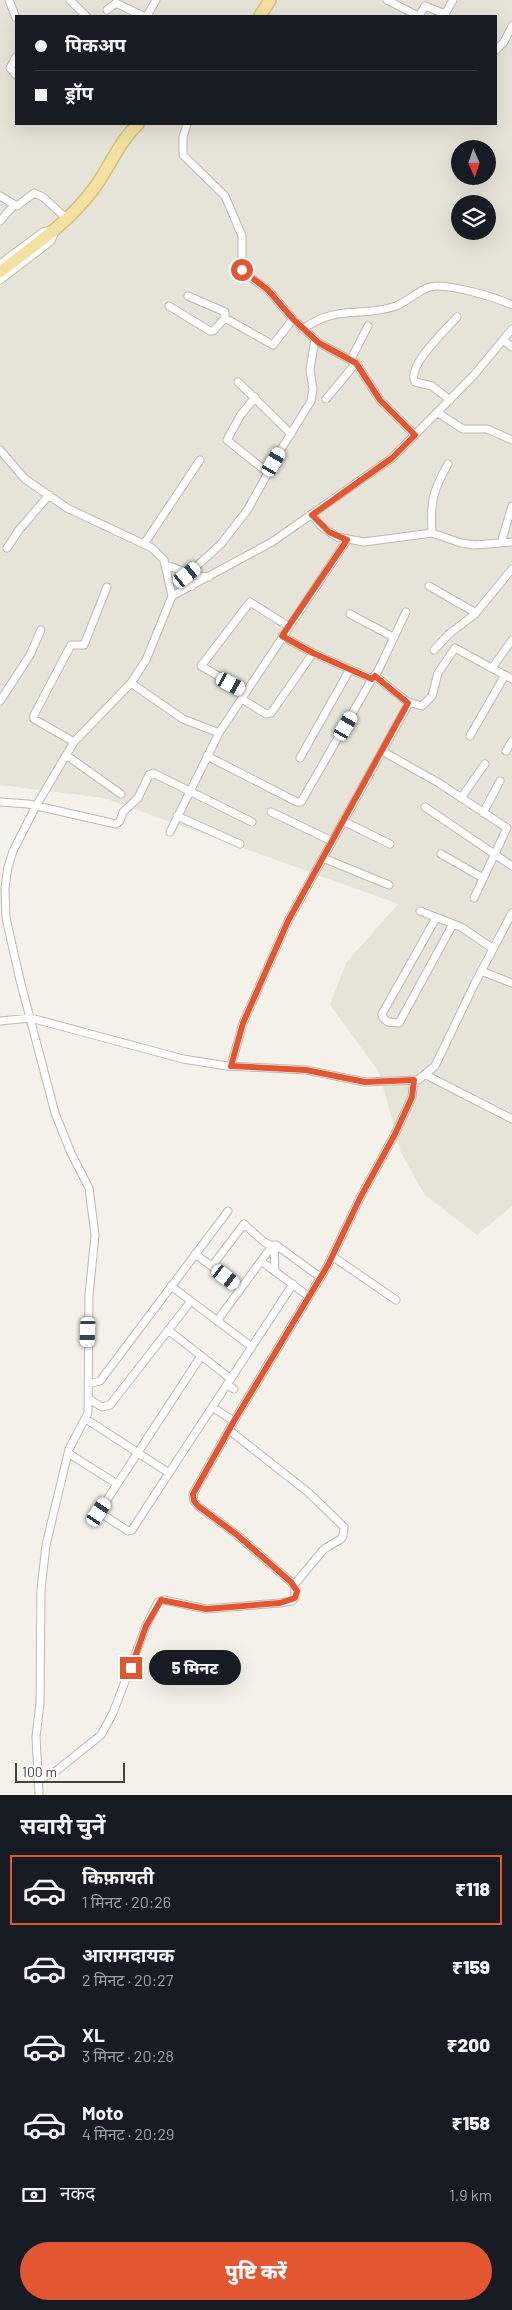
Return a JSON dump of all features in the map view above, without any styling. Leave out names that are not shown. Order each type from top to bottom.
[{"type":"main road","points":[[261,15],[270,0]]},
{"type":"main road","points":[[0,272],[67,219],[92,190],[126,136],[137,125]]},
{"type":"street","points":[[9,0],[15,15]]},
{"type":"street","points":[[70,0],[85,15]]},
{"type":"street","points":[[146,15],[156,0]]},
{"type":"street","points":[[387,0],[416,15]]},
{"type":"street","points":[[419,15],[425,6],[445,15],[453,0]]},
{"type":"street","points":[[107,10],[116,3],[143,15]]},
{"type":"street","points":[[497,49],[504,42],[512,26]]},
{"type":"street","points":[[15,59],[10,68],[15,74]]},
{"type":"street","points":[[187,125],[183,137],[183,156],[225,196],[230,204],[242,236],[242,270],[268,290],[293,319],[315,339],[328,349],[353,361],[380,400],[415,435]]},
{"type":"street","points":[[0,196],[17,206],[34,193],[43,197],[67,219]]},
{"type":"street","points":[[0,221],[14,205]]},
{"type":"street","points":[[0,264],[43,232],[56,229]]},
{"type":"street","points":[[0,280],[51,241],[56,229]]},
{"type":"street","points":[[303,329],[314,321],[330,315],[394,306],[435,286],[486,295],[512,304]]},
{"type":"street","points":[[169,306],[212,331],[225,318],[225,312],[188,296]]},
{"type":"street","points":[[450,400],[432,386],[415,382],[413,372],[419,360],[457,317]]},
{"type":"street","points":[[225,318],[273,345],[293,319]]},
{"type":"street","points":[[326,399],[353,361],[368,326]]},
{"type":"street","points":[[172,596],[272,542],[392,458],[474,376],[512,329]]},
{"type":"street","points":[[187,575],[201,564],[248,509],[313,395],[310,375],[315,339]]},
{"type":"street","points":[[503,340],[512,347]]},
{"type":"street","points":[[238,382],[291,434]]},
{"type":"street","points":[[255,397],[240,416],[227,440],[268,472]]},
{"type":"street","points":[[438,413],[463,429],[486,429],[512,440]]},
{"type":"street","points":[[0,450],[25,479],[88,519],[144,544],[164,560],[172,596],[146,660],[131,683],[74,742],[36,806],[13,851],[8,867],[6,918],[59,1126],[86,1181],[91,1200],[95,1246],[89,1295],[89,1399],[86,1418],[68,1453],[46,1545],[41,1589],[40,1703],[36,1737],[39,1795]]},
{"type":"street","points":[[144,544],[200,460]]},
{"type":"street","points":[[432,532],[431,510],[434,489],[448,464]]},
{"type":"street","points":[[7,548],[19,530],[49,495]]},
{"type":"street","points":[[501,543],[512,506]]},
{"type":"street","points":[[312,515],[329,532],[347,540],[373,542],[432,532],[461,543],[474,545],[512,542]]},
{"type":"street","points":[[170,832],[219,733],[288,626],[347,540]]},
{"type":"street","points":[[166,565],[177,568],[187,575],[209,577]]},
{"type":"street","points":[[434,650],[476,612],[512,569]]},
{"type":"street","points":[[187,575],[192,586]]},
{"type":"street","points":[[429,586],[476,612]]},
{"type":"street","points":[[74,742],[34,719],[34,715],[71,645],[84,645],[107,587]]},
{"type":"street","points":[[288,626],[250,602],[201,666],[244,695],[266,714],[271,714],[313,653]]},
{"type":"street","points":[[207,756],[300,803],[374,678],[406,612]]},
{"type":"street","points":[[350,614],[393,636]]},
{"type":"street","points":[[0,701],[30,655],[41,630]]},
{"type":"street","points":[[282,636],[313,653],[374,678],[408,702],[422,706],[429,701],[438,673],[454,648],[509,677],[470,736]]},
{"type":"street","points":[[492,668],[512,640]]},
{"type":"street","points":[[300,758],[350,669]]},
{"type":"street","points":[[131,683],[183,719],[219,733]]},
{"type":"street","points":[[231,1066],[248,1012],[288,921],[408,702]]},
{"type":"street","points":[[506,751],[512,741]]},
{"type":"street","points":[[382,751],[507,828],[474,898]]},
{"type":"street","points":[[66,755],[121,794]]},
{"type":"street","points":[[461,798],[485,764]]},
{"type":"street","points":[[0,802],[36,806],[112,825],[119,823],[123,812],[138,798],[151,773],[252,822]]},
{"type":"street","points":[[483,814],[500,781]]},
{"type":"street","points":[[425,807],[511,863]]},
{"type":"street","points":[[271,812],[332,841]]},
{"type":"street","points":[[177,816],[240,844]]},
{"type":"street","points":[[343,821],[390,844]]},
{"type":"street","points":[[441,854],[483,878]]},
{"type":"street","points":[[324,858],[389,885]]},
{"type":"street","points":[[420,911],[467,931],[492,948]]},
{"type":"street","points":[[0,1021],[31,1018],[183,1059],[231,1066],[306,1070],[365,1082],[414,1080],[426,1075],[435,1066],[492,948],[512,913]]},
{"type":"street","points":[[436,918],[382,1014],[383,1018],[388,1022],[399,1023],[453,924]]},
{"type":"street","points":[[481,971],[512,983]]},
{"type":"street","points":[[426,1075],[512,1119]]},
{"type":"street","points":[[38,1780],[56,1771],[101,1734],[113,1713],[146,1626],[158,1602],[164,1600],[206,1609],[280,1603],[295,1598],[297,1591],[294,1585],[236,1534],[194,1501],[193,1494],[228,1430],[332,1256],[403,1118],[412,1097],[414,1080]]},
{"type":"street","points":[[88,1384],[100,1381],[228,1211]]},
{"type":"street","points":[[212,1266],[244,1224],[264,1242],[273,1245],[320,1277]]},
{"type":"street","points":[[217,1321],[273,1245]]},
{"type":"street","points":[[273,1245],[275,1271]]},
{"type":"street","points":[[195,1254],[241,1288]]},
{"type":"street","points":[[332,1256],[396,1300]]},
{"type":"street","points":[[261,1261],[308,1296]]},
{"type":"street","points":[[201,1356],[99,1512],[130,1531],[292,1284]]},
{"type":"street","points":[[171,1286],[252,1347]]},
{"type":"street","points":[[89,1399],[102,1406],[110,1405],[191,1301]]},
{"type":"street","points":[[168,1330],[201,1356],[234,1389]]},
{"type":"street","points":[[212,1408],[234,1421]]},
{"type":"street","points":[[86,1418],[169,1473]]},
{"type":"street","points":[[228,1430],[309,1493],[344,1528],[344,1536],[324,1549],[294,1585]]},
{"type":"street","points":[[68,1453],[117,1484]]},
{"type":"shaded area","points":[[0,0],[512,0],[512,1206],[477,1235],[425,1195],[401,1153],[379,1072],[330,1005],[346,963],[398,904],[104,798],[0,785]]},
{"type":"route","points":[[131,1668],[146,1626],[158,1602],[161,1600],[206,1609],[280,1603],[292,1601],[297,1595],[297,1591],[291,1582],[236,1534],[198,1506],[194,1501],[193,1494],[281,1340],[328,1265],[360,1198],[395,1134],[414,1090],[414,1080],[406,1082],[365,1082],[306,1070],[249,1069],[231,1066],[243,1023],[288,921],[408,703],[391,687],[375,676],[372,679],[313,653],[282,636],[347,540],[329,532],[312,515],[392,458],[415,435],[380,400],[356,363],[319,343],[293,319],[262,284],[244,274],[242,270]]}]
